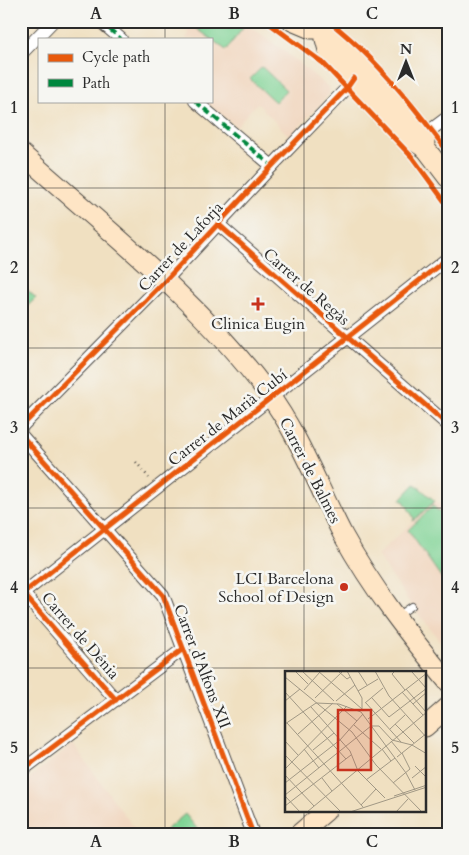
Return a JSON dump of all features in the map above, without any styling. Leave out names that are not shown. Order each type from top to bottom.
[{"type":"main road","points":[[292,21],[312,29],[321,24]]},
{"type":"main road","points":[[321,24],[379,80],[425,142],[448,178]]},
{"type":"main road","points":[[321,24],[329,54],[414,141],[425,142]]},
{"type":"main road","name":"Carrer de Balmes","points":[[21,153],[197,310],[272,398],[297,439],[343,533],[363,569],[396,618],[448,682]]},
{"type":"main road","points":[[426,726],[448,708]]},
{"type":"main road","points":[[299,834],[325,812]]},
{"type":"street","points":[[21,54],[53,21]]},
{"type":"street","points":[[100,21],[119,38]]},
{"type":"street","points":[[354,78],[357,59]]},
{"type":"street","name":"Carrer de Laforja","points":[[21,427],[165,281],[347,88],[354,78]]},
{"type":"street","points":[[196,102],[272,166]]},
{"type":"street","points":[[425,142],[448,117]]},
{"type":"street","name":"Carrer de Regàs","points":[[218,224],[448,425]]},
{"type":"street","name":"Carrer de Marià Cubí","points":[[22,593],[106,529],[347,338],[394,306],[444,264]]},
{"type":"street","name":"Carrer d'Alfons XII","points":[[21,435],[163,595],[253,834]]},
{"type":"street","name":"Carrer de Dénia","points":[[22,593],[116,700]]},
{"type":"street","points":[[21,772],[183,649]]},
{"type":"lane","points":[[396,618],[412,606]]},
{"type":"path","points":[[136,462],[152,482]]},
{"type":"shaded area","points":[[186,21],[240,21],[264,36],[298,62],[329,88],[330,93],[290,137],[257,103],[236,127],[206,102],[212,102],[212,38],[186,38],[189,33],[182,26]]},
{"type":"shaded area","points":[[435,501],[448,511],[448,651],[412,606],[377,555]]},
{"type":"shaded area","points":[[73,744],[139,834],[21,834],[21,784]]},
{"type":"green space","points":[[194,21],[234,21],[243,28],[226,50],[192,25]]},
{"type":"green space","points":[[262,67],[286,90],[275,102],[250,79]]},
{"type":"green space","points":[[21,284],[36,298],[21,312]]},
{"type":"green space","points":[[415,484],[435,501],[413,521],[414,518],[401,499]]},
{"type":"green space","points":[[433,506],[448,520],[448,587],[408,530]]},
{"type":"green space","points":[[185,814],[199,831],[196,834],[161,834]]},
{"type":"marked path","points":[[100,21],[120,38]]},
{"type":"marked path","points":[[196,102],[272,166]]},
{"type":"cycle path","points":[[266,21],[323,63],[412,157],[448,206]]},
{"type":"cycle path","points":[[329,21],[387,75],[448,152]]},
{"type":"cycle path","points":[[21,427],[165,281],[347,88],[354,78]]},
{"type":"cycle path","points":[[218,224],[448,425]]},
{"type":"cycle path","points":[[21,595],[448,258]]},
{"type":"cycle path","points":[[21,435],[163,595],[253,834]]},
{"type":"cycle path","points":[[21,591],[116,700]]},
{"type":"cycle path","points":[[21,771],[183,649]]},
{"type":"place","name":"Clinica Eugin","points":[[258,304]]},
{"type":"place","name":"LCI Barcelona School of Design","points":[[344,587]]}]
